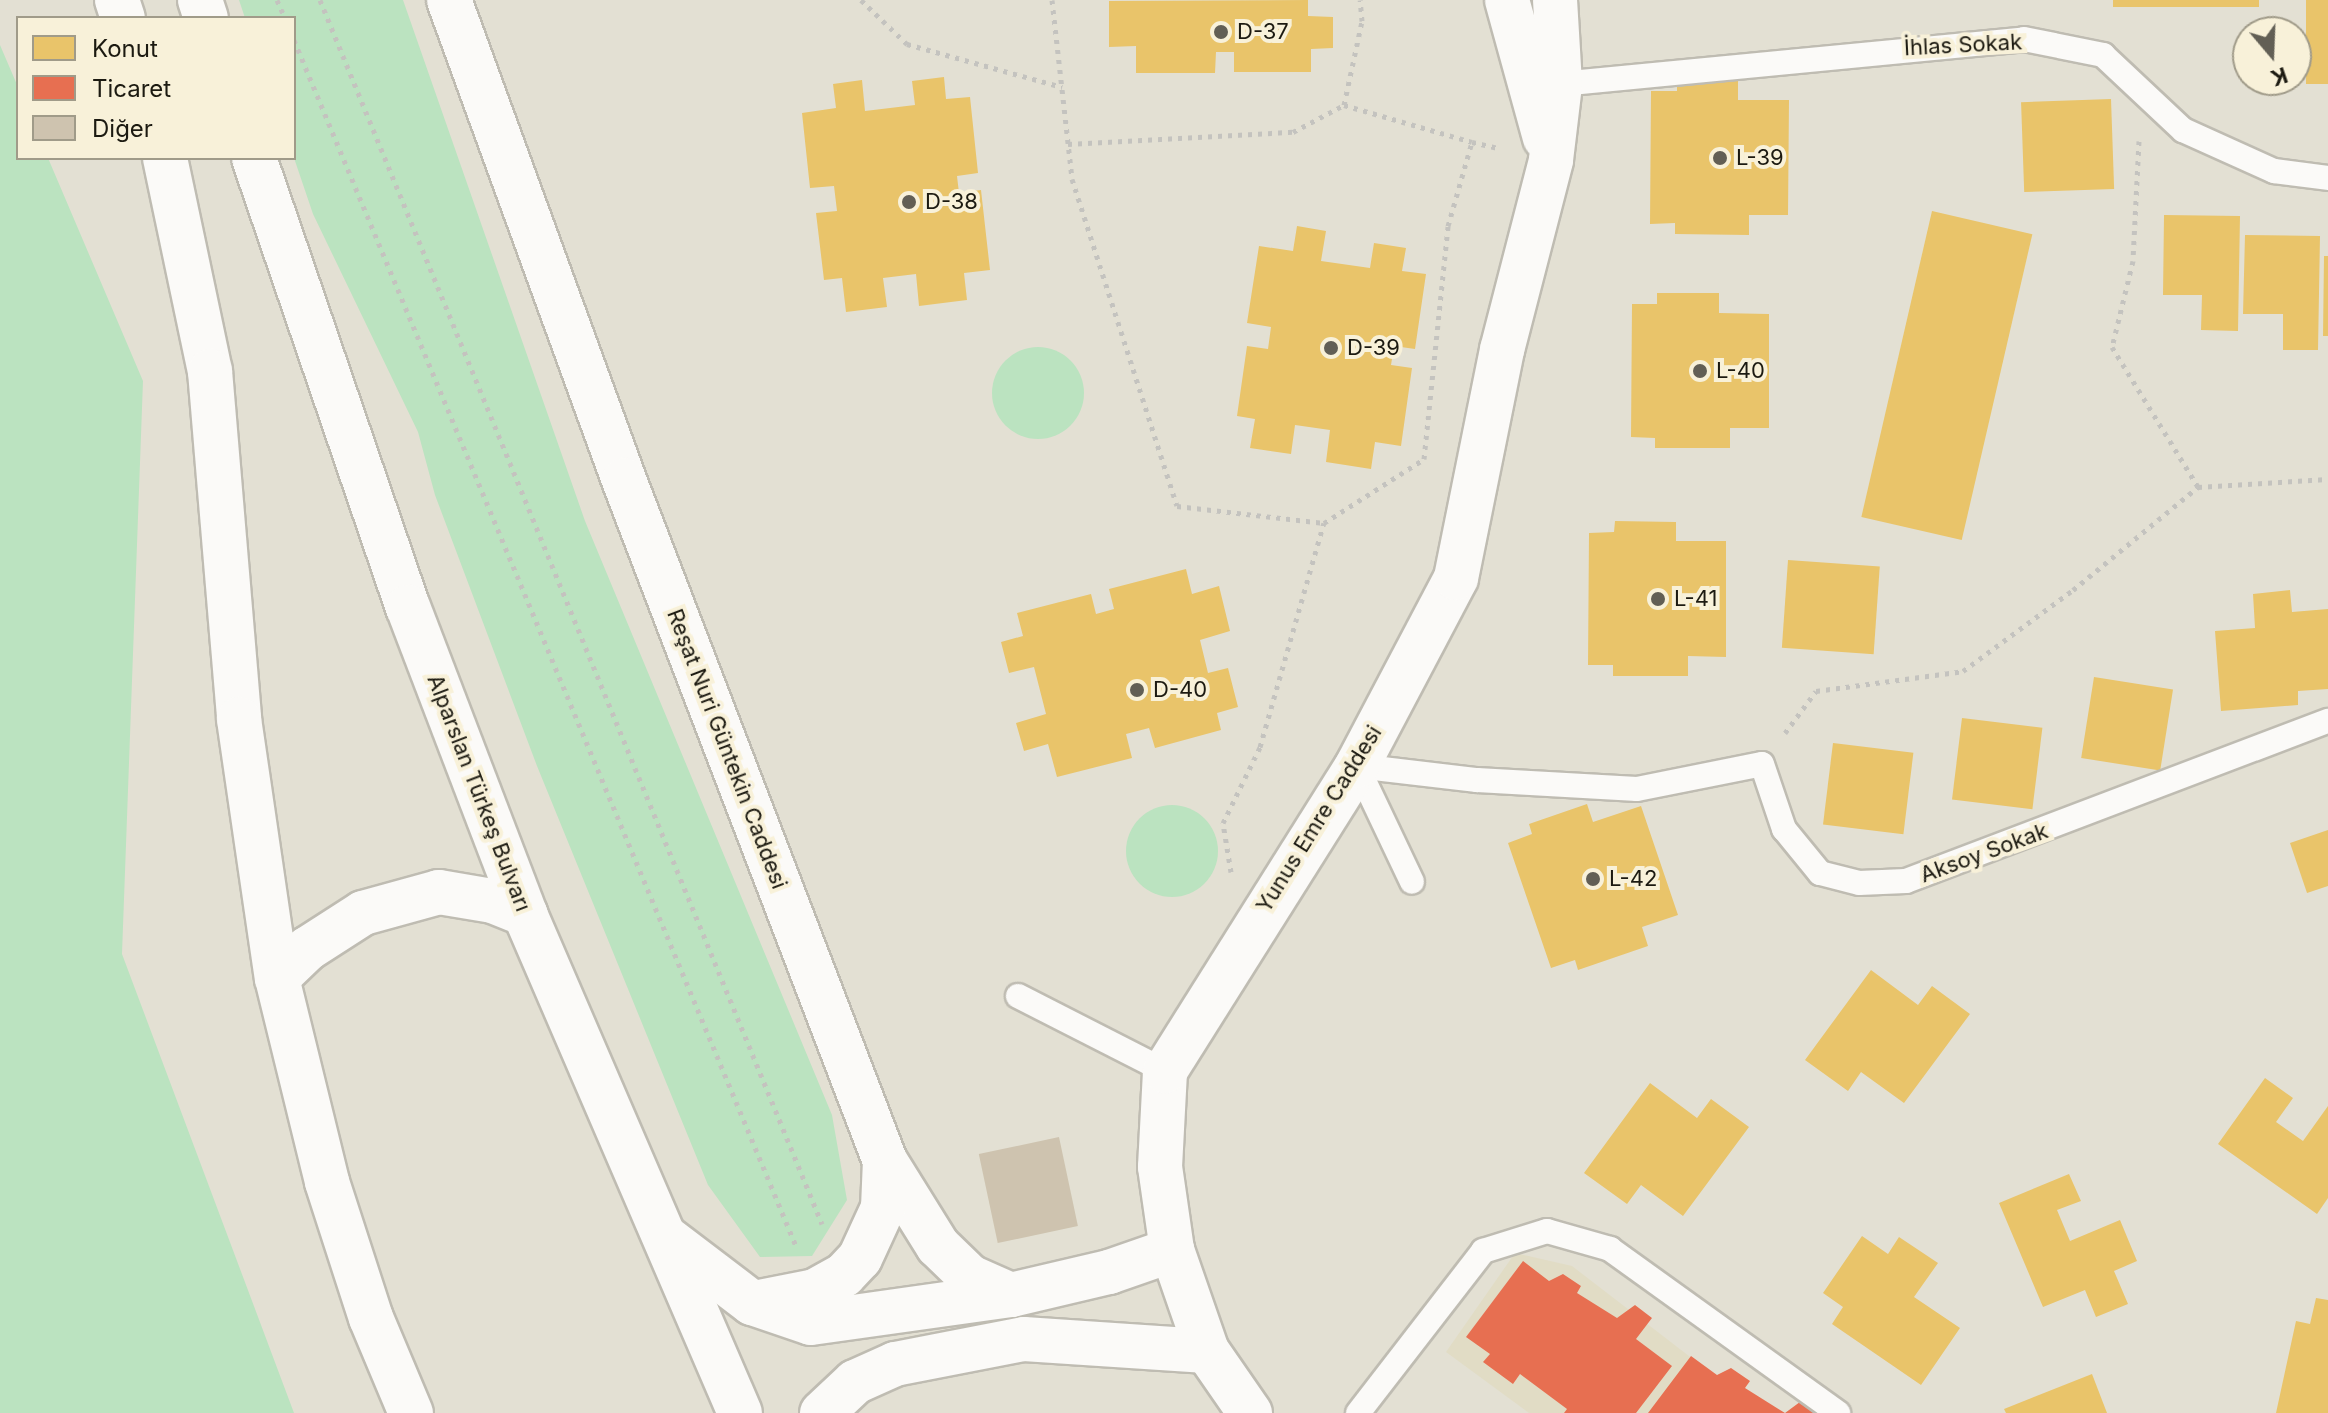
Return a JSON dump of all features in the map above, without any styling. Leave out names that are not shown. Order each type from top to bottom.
[{"type":"main road","name":"Reşat Nuri Güntekin Caddesi","points":[[449,0],[624,480],[885,1161],[938,1246],[970,1277],[1011,1295]]},
{"type":"main road","name":"Yunus Emre Caddesi","points":[[1507,0],[1551,160]]},
{"type":"main road","name":"Yunus Emre Caddesi","points":[[1250,1413],[1207,1351],[1172,1250],[1160,1167],[1165,1071],[1242,942],[1357,766],[1456,578],[1502,350],[1551,160],[1560,84],[1555,0]]},
{"type":"main road","points":[[165,160],[210,371],[239,719],[277,978],[327,1182],[371,1318],[411,1413]]},
{"type":"main road","name":"Alparslan Türkeş Bulvarı","points":[[255,160],[408,607],[525,914],[740,1413]]},
{"type":"main road","points":[[277,978],[307,949],[363,913],[439,892],[493,901],[525,914]]},
{"type":"main road","points":[[752,1303],[829,1283],[870,1244],[883,1208],[885,1161]]},
{"type":"main road","points":[[666,1238],[752,1303],[811,1323],[837,1323],[1011,1295],[1094,1277],[1172,1250]]},
{"type":"main road","points":[[822,1413],[855,1382],[895,1364],[1024,1339],[1207,1351]]},
{"type":"lane","name":"İhlas Sokak","points":[[1560,84],[2024,39],[2103,55],[2183,130],[2274,171],[2328,178]]},
{"type":"lane","name":"Aksoy Sokak","points":[[1762,764],[1784,829],[1820,873],[1859,883],[1906,881],[2328,721]]},
{"type":"lane","points":[[1357,766],[1477,780],[1637,789],[1762,764]]},
{"type":"lane","points":[[1357,766],[1412,882]]},
{"type":"lane","points":[[1018,996],[1165,1071]]},
{"type":"lane","points":[[1358,1413],[1483,1251],[1547,1231],[1610,1249],[1838,1413]]},
{"type":"path","points":[[320,0],[829,1283]]},
{"type":"path","points":[[861,0],[907,44],[1062,87]]},
{"type":"path","points":[[1052,0],[1072,179],[1177,506],[1324,523],[1424,459],[1448,226],[1472,142]]},
{"type":"path","points":[[1344,105],[1362,21],[1360,0]]},
{"type":"path","points":[[296,45],[829,1283]]},
{"type":"path","points":[[2139,90],[2133,261],[2112,347],[2198,487]]},
{"type":"path","points":[[1068,144],[1293,132],[1344,105],[1472,142],[1551,160]]},
{"type":"path","points":[[1762,764],[1816,691],[1963,671],[2073,590],[2198,487],[2328,479]]},
{"type":"path","points":[[1242,942],[1223,823],[1260,747],[1324,523]]},
{"type":"shaded area","points":[[1515,1253],[1572,1266],[1763,1413],[1529,1413],[1446,1352]]},
{"type":"green space","points":[[239,0],[403,0],[585,521],[832,1115],[847,1200],[812,1256],[760,1257],[708,1185],[537,766],[435,495],[418,432],[313,214],[295,160],[296,16],[244,16]]},
{"type":"green space","points":[[0,45],[16,82],[16,160],[49,160],[143,381],[122,954],[294,1413],[0,1413]]},
{"type":"green space","points":[[1038,347],[1056,350],[1071,360],[1081,375],[1084,393],[1081,411],[1071,426],[1056,436],[1038,439],[1020,436],[1005,426],[995,411],[992,393],[995,375],[1005,360],[1020,350]]},
{"type":"green space","points":[[1172,805],[1190,809],[1204,819],[1214,833],[1218,851],[1214,869],[1204,883],[1190,893],[1172,897],[1154,893],[1140,883],[1130,869],[1126,851],[1130,833],[1140,819],[1154,809]]},
{"type":"building: Konut","name":"D-37","points":[[1308,0],[1308,16],[1333,17],[1333,48],[1311,49],[1311,72],[1234,72],[1234,52],[1216,52],[1215,73],[1136,73],[1136,46],[1109,47],[1109,1]]},
{"type":"building: Konut","points":[[2113,0],[2259,0],[2259,7],[2113,7]]},
{"type":"building: Konut","points":[[2306,0],[2328,0],[2328,84],[2312,84],[2312,16],[2306,16]]},
{"type":"building: Konut","name":"D-38","points":[[944,77],[946,99],[970,97],[978,173],[957,176],[959,193],[981,190],[990,270],[964,273],[967,300],[919,306],[916,274],[883,278],[887,307],[846,312],[842,278],[824,280],[816,213],[837,211],[834,186],[810,188],[802,113],[836,108],[833,84],[862,80],[865,111],[915,105],[912,81]]},
{"type":"building: Konut","name":"L-39","points":[[1677,79],[1738,80],[1738,100],[1789,100],[1788,215],[1749,215],[1749,235],[1675,234],[1675,223],[1650,224],[1651,91],[1677,91]]},
{"type":"building: Konut","points":[[2111,99],[2114,189],[2024,192],[2021,102]]},
{"type":"building: Konut","points":[[1932,211],[2032,234],[1962,540],[1861,517]]},
{"type":"building: Konut","points":[[2164,215],[2240,216],[2238,331],[2201,330],[2202,295],[2163,295]]},
{"type":"building: Konut","name":"D-39","points":[[1297,226],[1326,231],[1321,261],[1370,268],[1374,243],[1406,248],[1402,271],[1426,274],[1415,349],[1394,346],[1391,365],[1412,368],[1401,446],[1375,442],[1371,469],[1326,462],[1330,430],[1295,425],[1291,454],[1250,448],[1255,419],[1237,416],[1247,346],[1268,349],[1271,327],[1247,323],[1259,246],[1293,251]]},
{"type":"building: Konut","points":[[2245,235],[2320,236],[2318,350],[2283,350],[2283,314],[2243,314]]},
{"type":"building: Konut","points":[[2324,256],[2328,256],[2328,336],[2323,336]]},
{"type":"building: Konut","name":"L-40","points":[[1657,293],[1719,293],[1719,313],[1769,314],[1769,428],[1730,428],[1730,448],[1655,448],[1655,438],[1631,437],[1632,304],[1657,304]]},
{"type":"building: Konut","name":"L-41","points":[[1615,521],[1676,522],[1676,541],[1726,541],[1726,657],[1688,656],[1688,676],[1613,676],[1613,665],[1588,665],[1589,533],[1614,532]]},
{"type":"building: Konut","points":[[1788,560],[1880,566],[1874,654],[1782,648]]},
{"type":"building: Konut","name":"D-40","points":[[1186,569],[1192,594],[1219,586],[1230,631],[1200,640],[1208,673],[1228,668],[1238,707],[1217,713],[1221,730],[1155,748],[1149,728],[1126,734],[1132,758],[1057,777],[1048,744],[1024,751],[1016,723],[1046,714],[1034,667],[1009,673],[1001,642],[1023,636],[1017,613],[1091,594],[1096,614],[1114,609],[1109,589]]},
{"type":"building: Konut","points":[[2290,590],[2292,612],[2328,609],[2328,689],[2298,691],[2298,705],[2221,711],[2215,631],[2255,628],[2253,594]]},
{"type":"building: Konut","points":[[2094,677],[2173,690],[2160,771],[2081,758]]},
{"type":"building: Konut","points":[[1962,718],[2042,728],[2032,809],[1952,799]]},
{"type":"building: Konut","points":[[1833,743],[1913,753],[1903,834],[1823,824]]},
{"type":"building: Konut","name":"L-42","points":[[1587,804],[1593,822],[1641,806],[1678,915],[1642,927],[1648,946],[1578,970],[1575,960],[1551,968],[1508,843],[1532,834],[1529,824]]},
{"type":"building: Konut","points":[[2328,830],[2328,886],[2307,893],[2290,843]]},
{"type":"building: Konut","points":[[1871,970],[1918,1005],[1932,986],[1970,1014],[1904,1103],[1861,1072],[1848,1091],[1805,1060]]},
{"type":"building: Konut","points":[[2265,1078],[2293,1098],[2276,1122],[2303,1141],[2328,1106],[2328,1198],[2317,1214],[2218,1144]]},
{"type":"building: Konut","points":[[1650,1083],[1697,1118],[1711,1099],[1749,1127],[1683,1216],[1641,1185],[1627,1204],[1584,1173]]},
{"type":"building: Konut","points":[[2069,1174],[2081,1201],[2057,1210],[2070,1241],[2120,1220],[2137,1261],[2114,1271],[2128,1304],[2096,1317],[2085,1290],[2043,1307],[1999,1203]]},
{"type":"building: Konut","points":[[1862,1236],[1888,1254],[1899,1237],[1938,1263],[1914,1297],[1960,1328],[1921,1385],[1832,1324],[1843,1307],[1823,1293]]},
{"type":"building: Konut","points":[[2316,1298],[2328,1300],[2328,1413],[2276,1413],[2296,1321],[2310,1324]]},
{"type":"building: Konut","points":[[2092,1374],[2107,1413],[2006,1413],[2004,1409]]},
{"type":"building: Ticaret","points":[[1523,1261],[1549,1281],[1563,1274],[1581,1286],[1577,1293],[1617,1318],[1635,1305],[1652,1318],[1636,1339],[1672,1366],[1636,1413],[1564,1413],[1567,1409],[1520,1374],[1513,1384],[1483,1362],[1490,1354],[1466,1337]]},
{"type":"building: Ticaret","points":[[1691,1356],[1717,1375],[1731,1368],[1750,1381],[1745,1388],[1785,1413],[1648,1413]]},
{"type":"building: Ticaret","points":[[1804,1399],[1822,1413],[1785,1413]]},
{"type":"building: Diğer","points":[[1059,1137],[1078,1226],[998,1243],[979,1154]]},
{"type":"place","name":"D-37","points":[[1221,32]]},
{"type":"place","name":"L-39","points":[[1720,158]]},
{"type":"place","name":"D-38","points":[[909,202]]},
{"type":"place","name":"D-39","points":[[1331,348]]},
{"type":"place","name":"L-40","points":[[1700,371]]},
{"type":"place","name":"L-41","points":[[1658,599]]},
{"type":"place","name":"D-40","points":[[1137,690]]},
{"type":"place","name":"L-42","points":[[1593,879]]}]
